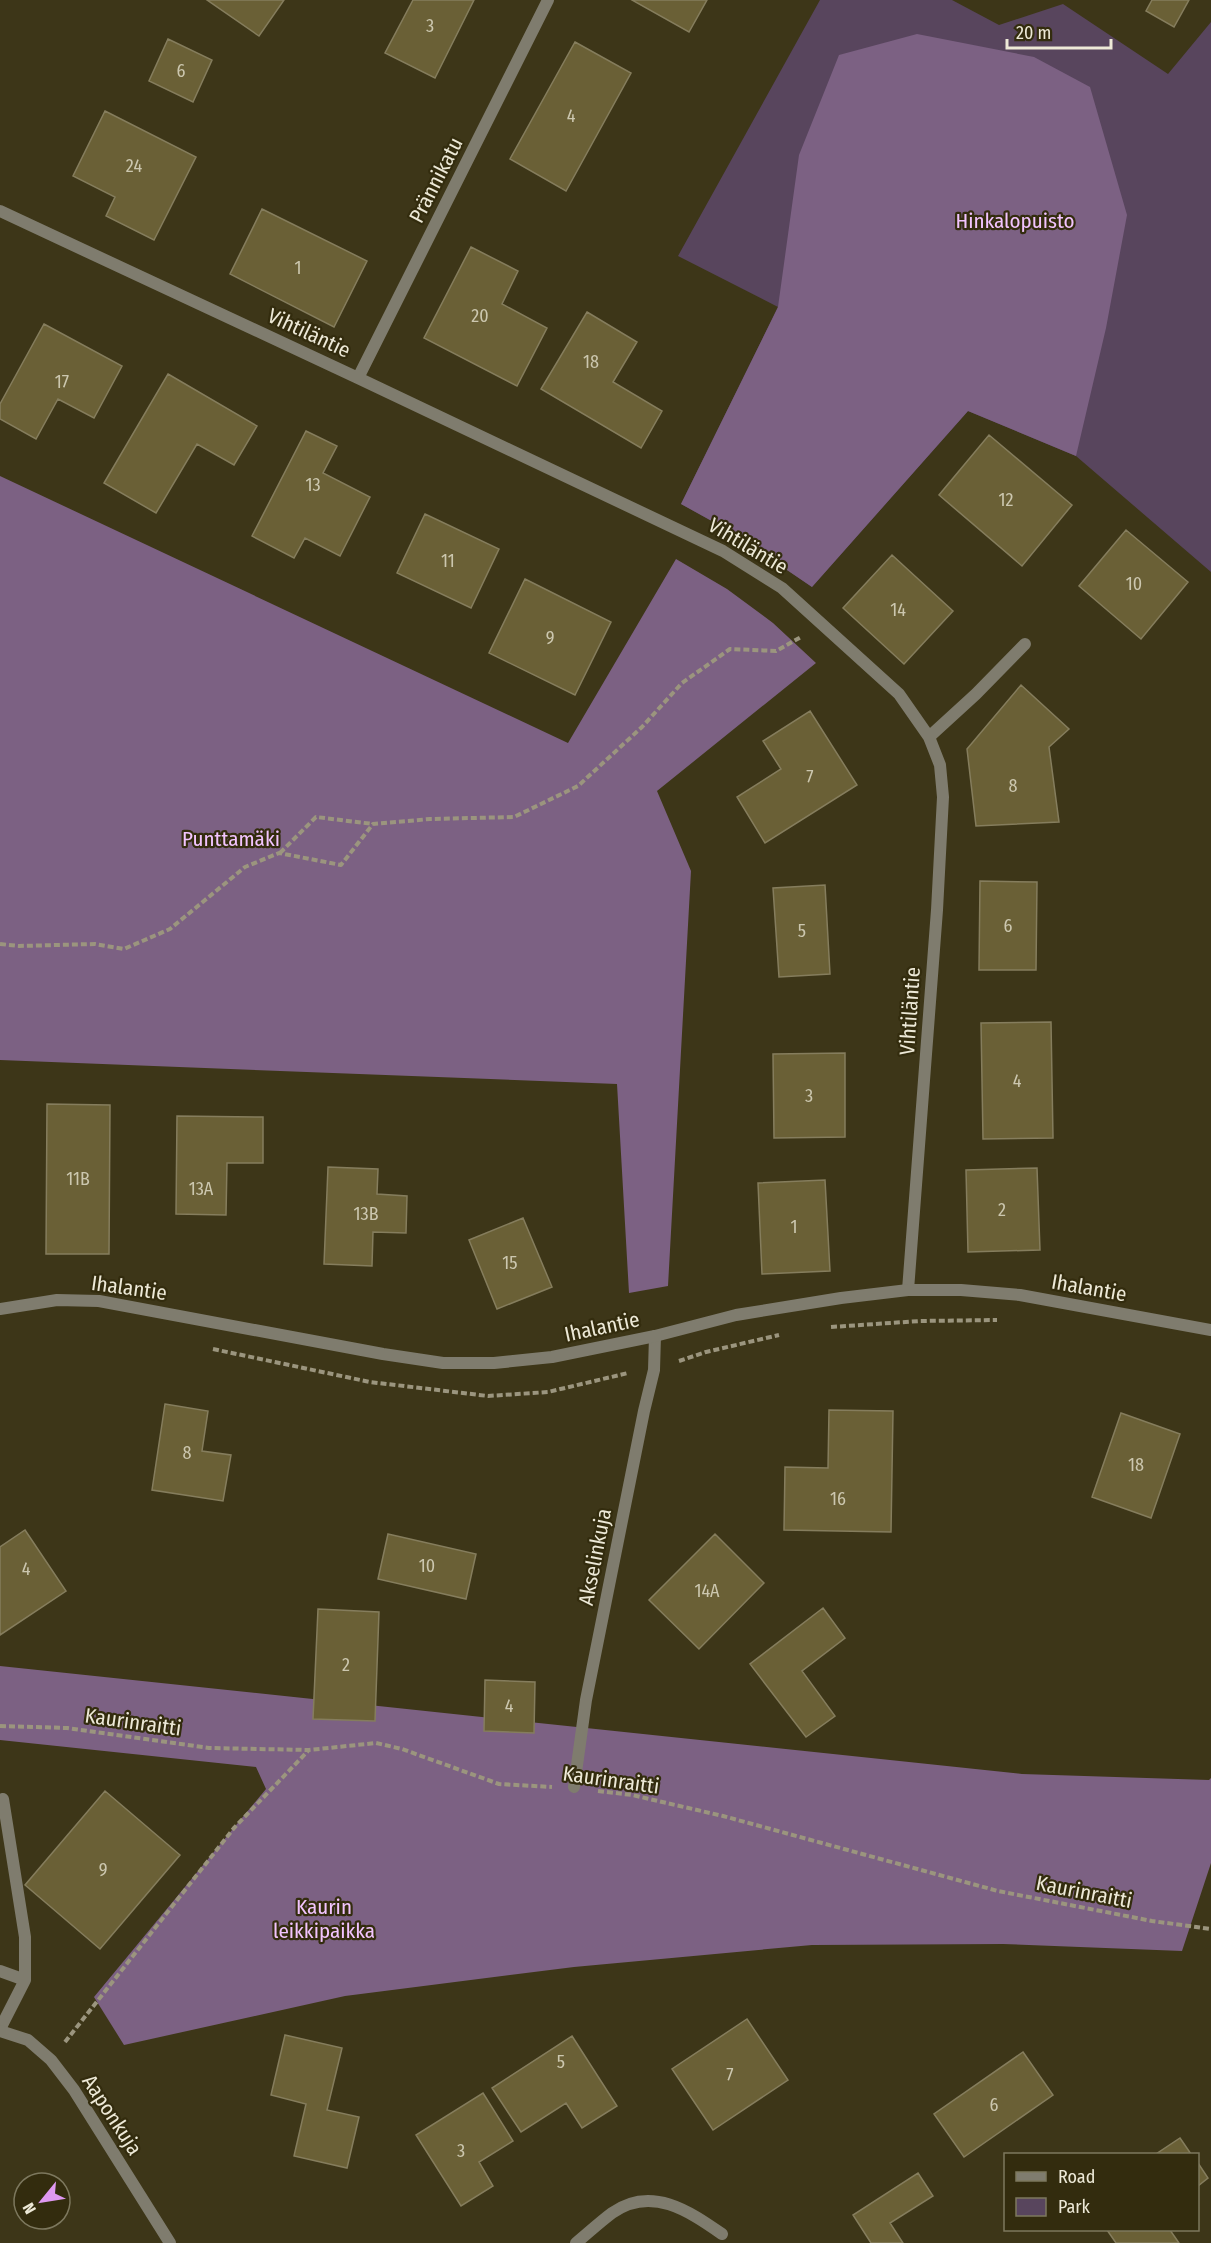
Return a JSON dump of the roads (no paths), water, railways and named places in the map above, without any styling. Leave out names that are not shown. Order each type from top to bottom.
[{"type":"street","name":"Prännikatu","points":[[358,378],[548,0]]},
{"type":"street","name":"Vihtiläntie","points":[[0,211],[723,551],[782,588],[899,694],[930,737],[940,765],[943,797],[937,910],[908,1290]]},
{"type":"street","points":[[930,737],[1025,644]]},
{"type":"street","name":"Ihalantie","points":[[0,1309],[57,1300],[99,1301],[382,1354],[443,1363],[494,1364],[552,1357],[655,1336],[736,1315],[908,1290],[961,1290],[1020,1295],[1211,1330]]},
{"type":"street","name":"Akselinkuja","points":[[574,1787],[586,1700],[654,1370],[655,1336]]},
{"type":"street","points":[[0,2030],[25,1980],[25,1937],[3,1799]]},
{"type":"street","points":[[0,1971],[25,1980]]},
{"type":"street","name":"Aaponkuja","points":[[0,2030],[28,2040],[51,2060],[74,2090],[170,2243]]},
{"type":"street","points":[[576,2243],[614,2212],[640,2202],[666,2202],[694,2214],[724,2238]]},
{"type":"park label","name":"Hinkalopuisto","points":[[1015,221]]},
{"type":"park label","name":"Punttamäki","points":[[231,839]]},
{"type":"park label","name":"Kaurin leikkipaikka","points":[[324,1919]]}]
